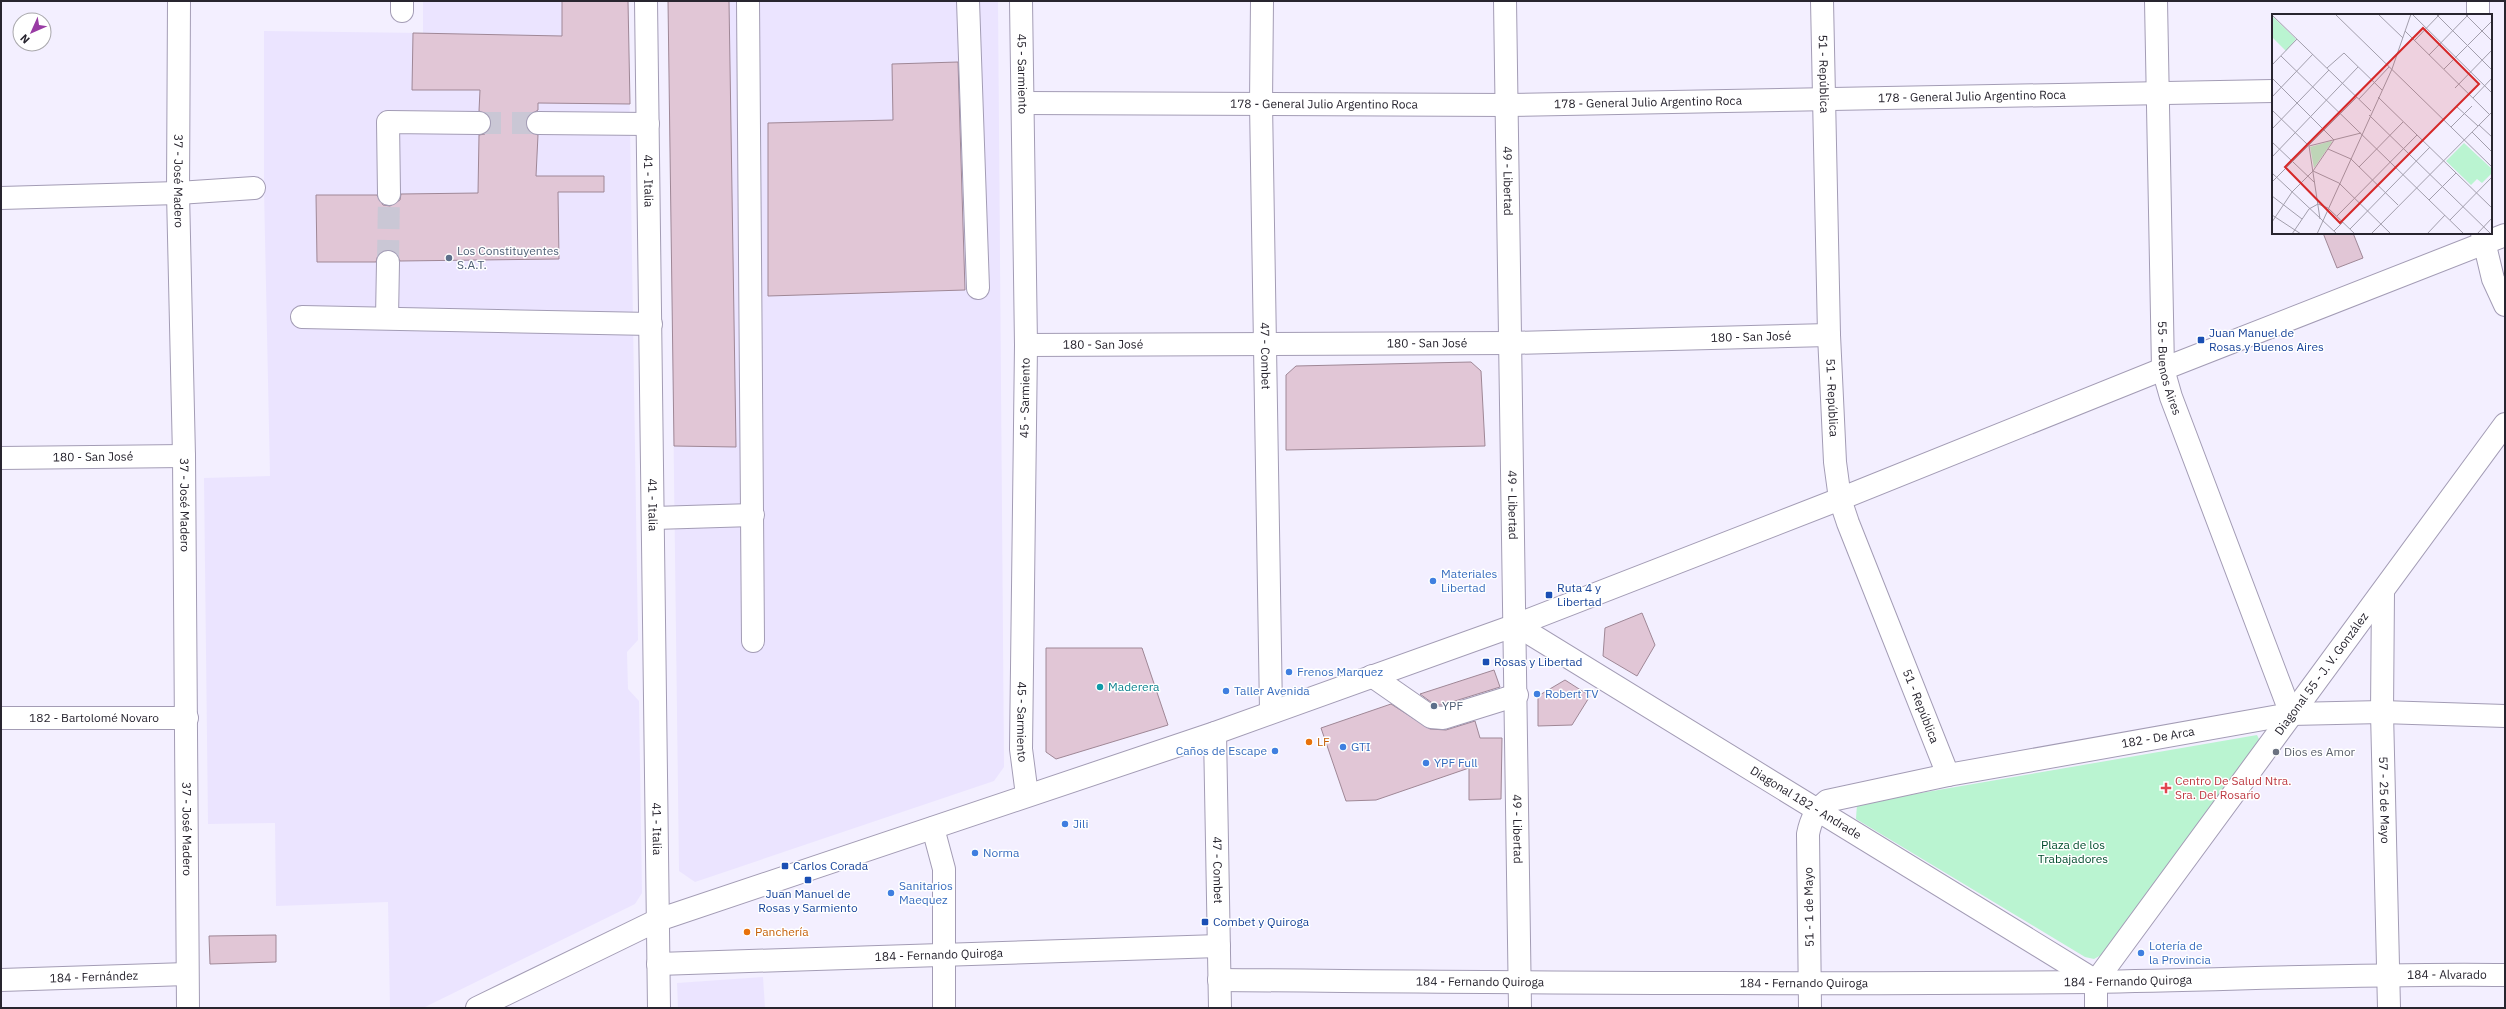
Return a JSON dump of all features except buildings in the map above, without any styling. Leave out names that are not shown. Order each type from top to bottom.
[{"type":"street","name":"37 - José Madero","points":[[179,1],[178,193],[184,456],[188,1008]]},
{"type":"street","name":"41 - Italia","points":[[646,1],[654,518],[659,1008]]},
{"type":"street","points":[[748,1],[753,641]]},
{"type":"street","points":[[968,1],[978,288]]},
{"type":"street","name":"45 - Sarmiento","points":[[1021,1],[1026,345],[1021,749],[1027,795]]},
{"type":"street","name":"47 - Combet","points":[[1262,1],[1260,102],[1271,711]]},
{"type":"street","name":"49 - Libertad","points":[[1506,1],[1517,695],[1520,1008]]},
{"type":"street","name":"51 - República","points":[[1822,1],[1829,335],[1835,462],[1840,499],[1948,775]]},
{"type":"street","name":"55 - Buenos Aires","points":[[2156,1],[2163,369],[2170,397],[2291,714]]},
{"type":"street","points":[[2478,1],[2478,14]]},
{"type":"street","name":"178 - General Julio Argentino Roca","points":[[1023,103],[1260,102],[1507,105],[2158,91],[2272,91]]},
{"type":"street","points":[[388,194],[388,122],[479,123]]},
{"type":"street","points":[[538,123],[648,124]]},
{"type":"street","points":[[1,198],[178,193],[254,188]]},
{"type":"street","points":[[476,1008],[658,920],[1215,733],[1271,711],[1516,625],[1840,499],[2483,238],[2505,235]]},
{"type":"street","points":[[2483,238],[2493,279],[2505,304]]},
{"type":"street","points":[[387,318],[388,262]]},
{"type":"street","points":[[302,317],[651,324]]},
{"type":"street","name":"180 - San José","points":[[1026,345],[1511,343],[1829,335]]},
{"type":"street","name":"Diagonal 55 - J. V. González","points":[[2096,982],[2505,424]]},
{"type":"street","name":"180 - San José","points":[[1,458],[184,456]]},
{"type":"street","points":[[654,518],[753,515]]},
{"type":"street","name":"57 - 25 de Mayo","points":[[2383,592],[2382,712],[2389,1008]]},
{"type":"street","name":"Diagonal 182 - Andrade","points":[[1516,625],[2096,982]]},
{"type":"street","points":[[1372,676],[1431,717],[1443,718],[1517,695]]},
{"type":"street","name":"182 - De Arca","points":[[1817,809],[1827,801],[1841,797],[1948,775],[2291,714],[2382,712],[2505,716]]},
{"type":"street","name":"182 - Bartolomé Novaro","points":[[1,718],[187,718]]},
{"type":"street","name":"47 - Combet","points":[[1215,733],[1220,1008]]},
{"type":"street","name":"51 - 1 de Mayo","points":[[1810,1008],[1808,834],[1810,822],[1817,809]]},
{"type":"street","points":[[933,828],[944,869],[944,1008]]},
{"type":"street","name":"184 - Fernando Quiroga","points":[[658,964],[1219,946]]},
{"type":"street","name":"184 - Fernández","points":[[1,980],[187,974]]},
{"type":"street","name":"184 - Fernando Quiroga","points":[[1219,980],[1810,984],[2096,982],[2388,974]]},
{"type":"street","name":"184 - Alvarado","points":[[2388,974],[2505,975]]},
{"type":"street","points":[[2096,982],[2096,1008]]},
{"type":"shaded area","points":[[423,1],[628,1],[638,640],[627,652],[628,689],[639,701],[642,893],[635,904],[423,1008],[390,1008],[388,902],[276,906],[275,823],[208,824],[204,478],[270,476],[264,190],[264,31],[423,33]]},
{"type":"shaded area","points":[[668,1],[998,1],[1004,767],[994,781],[695,882],[679,871]]},
{"type":"shaded area","points":[[763,977],[765,1008],[678,1008],[677,983]]},
{"type":"green space","name":"Plaza de los Trabajadores","points":[[2257,735],[2261,743],[2101,955],[2094,959],[2085,957],[1856,819],[1857,804]]},
{"type":"tunnel","points":[[479,123],[538,123]]},
{"type":"tunnel","points":[[388,262],[389,194]]},
{"type":"place","name":"Los Constituyentes S.A.T.","points":[[449,258]]},
{"type":"place","name":"Juan Manuel de Rosas y Buenos Aires","points":[[2201,340]]},
{"type":"place","name":"Materiales Libertad","points":[[1433,581]]},
{"type":"place","name":"Ruta 4 y Libertad","points":[[1549,595]]},
{"type":"place","name":"Rosas y Libertad","points":[[1486,662]]},
{"type":"place","name":"Frenos Marquez","points":[[1289,672]]},
{"type":"place","name":"Maderera","points":[[1100,687]]},
{"type":"place","name":"Taller Avenida","points":[[1226,691]]},
{"type":"place","name":"Robert TV","points":[[1537,694]]},
{"type":"place","name":"YPF","points":[[1434,706]]},
{"type":"place","name":"LF","points":[[1309,742]]},
{"type":"place","name":"GTI","points":[[1343,747]]},
{"type":"place","name":"Caños de Escape","points":[[1275,751]]},
{"type":"place","name":"Dios es Amor","points":[[2276,752]]},
{"type":"place","name":"YPF Full","points":[[1426,763]]},
{"type":"place","name":"Centro De Salud Ntra. Sra. Del Rosario","points":[[2166,788]]},
{"type":"place","name":"Jili","points":[[1065,824]]},
{"type":"place","name":"Norma","points":[[975,853]]},
{"type":"place","name":"Carlos Corada","points":[[785,866]]},
{"type":"place","name":"Juan Manuel de Rosas y Sarmiento","points":[[808,880]]},
{"type":"place","name":"Sanitarios Maequez","points":[[891,893]]},
{"type":"place","name":"Combet y Quiroga","points":[[1205,922]]},
{"type":"place","name":"Panchería","points":[[747,932]]},
{"type":"place","name":"Lotería de la Provincia","points":[[2141,953]]}]
